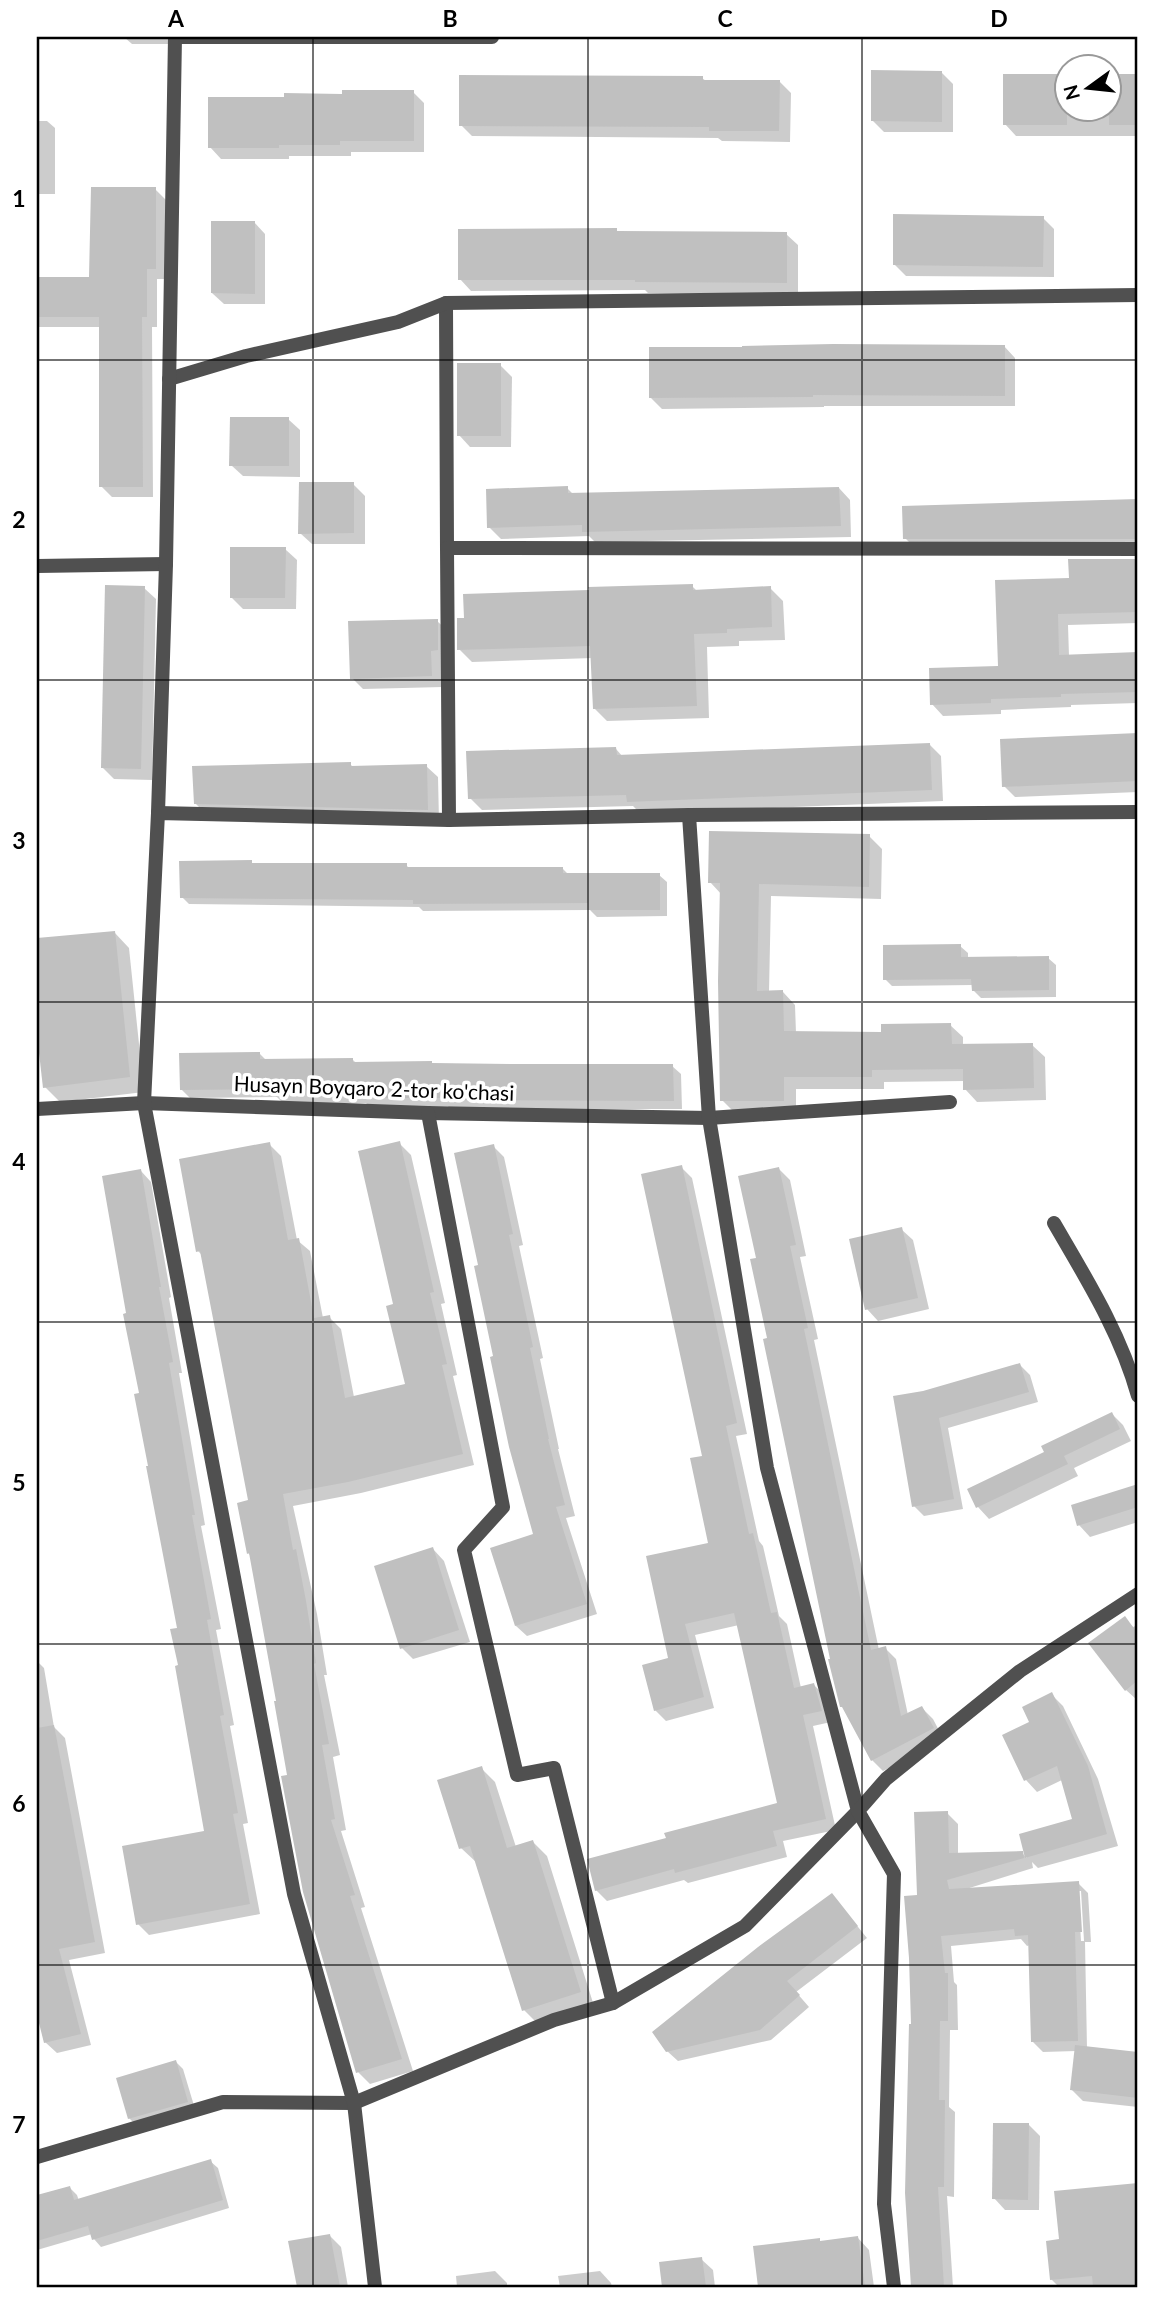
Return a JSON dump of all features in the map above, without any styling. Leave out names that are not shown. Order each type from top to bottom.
[{"type":"street","points":[[375,2287],[354,2103],[294,1894],[144,1104],[158,813],[166,564],[175,37],[492,37]]},
{"type":"street","points":[[169,379],[246,356],[398,322],[446,303],[1138,295]]},
{"type":"street","points":[[446,303],[449,821]]},
{"type":"street","points":[[447,548],[1138,549]]},
{"type":"street","points":[[37,566],[166,564]]},
{"type":"street","points":[[158,813],[449,821],[689,815],[1138,812]]},
{"type":"street","points":[[689,815],[709,1118],[766,1468],[858,1811],[894,1874],[884,2204],[894,2287]]},
{"type":"street","name":"Husayn Boyqaro 2-tor ko'chasi","points":[[37,1109],[144,1104],[709,1118],[950,1102]]},
{"type":"street","points":[[428,1113],[503,1507],[464,1550],[517,1775],[554,1768],[613,2003]]},
{"type":"street","points":[[1054,1223],[1097,1298],[1132,1373],[1138,1396]]},
{"type":"street","points":[[37,2157],[223,2102],[354,2103],[554,2020],[613,2003],[745,1926],[886,1779],[1020,1671],[1138,1594]]},
{"type":"building","points":[[871,70],[942,71],[942,122],[871,121]]},
{"type":"building","points":[[1003,74],[1052,74],[1052,122],[1067,122],[1067,125],[1003,125]]},
{"type":"building","points":[[1122,74],[1138,74],[1138,125],[1109,125],[1109,122],[1122,122]]},
{"type":"building","points":[[459,75],[703,76],[703,80],[780,80],[779,131],[709,131],[709,127],[459,126]]},
{"type":"building","points":[[342,90],[414,90],[414,141],[340,141],[340,145],[208,148],[208,97],[284,97],[284,93],[342,94]]},
{"type":"building","points":[[91,187],[156,187],[156,269],[147,269],[147,317],[142,317],[143,487],[99,487],[99,317],[37,317],[37,277],[89,277]]},
{"type":"building","points":[[893,214],[1044,216],[1043,267],[893,265]]},
{"type":"building","points":[[211,221],[255,221],[255,294],[211,293]]},
{"type":"building","points":[[617,228],[617,231],[787,232],[787,283],[458,280],[458,229]]},
{"type":"building","points":[[1005,345],[1005,396],[649,398],[649,347]]},
{"type":"building","points":[[457,363],[501,363],[501,436],[457,436]]},
{"type":"building","points":[[230,417],[289,417],[289,466],[229,466]]},
{"type":"building","points":[[299,482],[354,482],[354,533],[298,534]]},
{"type":"building","points":[[568,486],[568,493],[839,487],[841,526],[582,532],[582,525],[487,528],[486,489]]},
{"type":"building","points":[[1138,499],[1138,539],[903,539],[902,506]]},
{"type":"building","points":[[230,547],[286,547],[285,598],[230,598]]},
{"type":"building","points":[[1068,559],[1138,559],[1138,612],[1058,614],[1059,655],[1138,652],[1138,692],[1061,694],[1061,697],[991,699],[991,703],[930,705],[929,668],[998,666],[995,580],[1069,578]]},
{"type":"building","points":[[693,584],[693,590],[771,586],[772,627],[694,634],[697,706],[593,709],[590,646],[457,650],[457,618],[464,618],[463,594]]},
{"type":"building","points":[[105,585],[145,586],[141,769],[101,768]]},
{"type":"building","points":[[438,619],[438,650],[431,651],[432,676],[350,679],[348,621]]},
{"type":"building","points":[[1138,733],[1138,781],[1002,787],[1000,739]]},
{"type":"building","points":[[930,743],[932,790],[627,802],[626,795],[468,799],[466,751],[616,747],[617,755]]},
{"type":"building","points":[[351,762],[351,766],[427,764],[428,810],[194,804],[192,766]]},
{"type":"building","points":[[709,831],[870,834],[869,887],[759,884],[757,991],[783,990],[784,1031],[881,1032],[881,1024],[951,1023],[952,1044],[1033,1043],[1034,1088],[963,1090],[963,1069],[872,1070],[872,1077],[784,1077],[784,1101],[720,1101],[720,883],[708,883]]},
{"type":"building","points":[[252,860],[252,863],[407,863],[407,867],[563,867],[563,873],[660,873],[660,910],[588,910],[588,903],[413,904],[413,900],[180,898],[179,861]]},
{"type":"building","points":[[115,931],[130,1077],[43,1088],[37,1035],[37,938]]},
{"type":"building","points":[[961,944],[961,957],[1049,956],[1049,990],[972,991],[971,979],[883,980],[883,945]]},
{"type":"building","points":[[260,1052],[260,1059],[353,1058],[353,1062],[673,1064],[674,1101],[440,1100],[360,1098],[360,1094],[273,1095],[273,1089],[180,1090],[179,1053]]},
{"type":"building","points":[[400,1141],[434,1292],[430,1293],[447,1364],[442,1365],[463,1454],[348,1482],[283,1494],[306,1601],[316,1663],[314,1664],[329,1744],[322,1745],[335,1819],[331,1820],[355,1895],[350,1896],[402,2059],[356,2073],[303,1892],[281,1776],[287,1775],[276,1701],[249,1553],[247,1554],[237,1503],[248,1500],[200,1251],[196,1252],[179,1159],[270,1142],[288,1240],[299,1238],[314,1318],[330,1315],[345,1398],[405,1384],[386,1306],[393,1304],[358,1151]]},
{"type":"building","points":[[494,1144],[513,1234],[509,1235],[533,1347],[530,1348],[548,1439],[565,1505],[556,1507],[587,1604],[515,1626],[490,1548],[533,1534],[509,1447],[490,1357],[493,1356],[474,1266],[478,1265],[454,1153]]},
{"type":"building","points":[[682,1165],[737,1423],[726,1426],[749,1534],[753,1533],[771,1613],[777,1612],[794,1688],[814,1683],[822,1711],[803,1715],[826,1819],[773,1831],[777,1846],[675,1873],[674,1869],[595,1891],[587,1859],[666,1838],[664,1833],[777,1803],[734,1613],[685,1624],[704,1697],[654,1711],[642,1665],[668,1658],[646,1556],[708,1543],[690,1458],[702,1456],[641,1174]]},
{"type":"building","points":[[779,1167],[796,1245],[790,1246],[808,1328],[804,1329],[871,1650],[886,1646],[901,1716],[922,1706],[934,1728],[871,1761],[840,1707],[828,1659],[763,1339],[767,1338],[750,1259],[756,1258],[738,1176]]},
{"type":"building","points":[[141,1169],[173,1362],[169,1363],[195,1515],[192,1515],[211,1619],[207,1620],[224,1715],[220,1716],[238,1813],[233,1814],[250,1904],[136,1925],[122,1846],[204,1831],[170,1629],[177,1628],[134,1394],[139,1393],[123,1314],[126,1313],[102,1176]]},
{"type":"building","points":[[902,1227],[918,1298],[865,1310],[849,1239]]},
{"type":"building","points":[[1020,1363],[1029,1392],[939,1418],[954,1499],[912,1507],[893,1396],[923,1391]]},
{"type":"building","points":[[1112,1412],[1120,1429],[1064,1456],[1068,1464],[976,1508],[967,1489],[1044,1452],[1041,1446]]},
{"type":"building","points":[[1138,1484],[1138,1507],[1077,1526],[1071,1505]]},
{"type":"building","points":[[433,1547],[459,1630],[400,1649],[374,1566]]},
{"type":"building","points":[[1125,1616],[1138,1634],[1138,1680],[1125,1691],[1088,1643]]},
{"type":"building","points":[[1052,1692],[1088,1766],[1107,1834],[1025,1858],[1019,1834],[1072,1819],[1057,1766],[1024,1781],[1002,1735],[1029,1722],[1022,1707]]},
{"type":"building","points":[[54,1725],[95,1942],[59,1949],[81,2034],[44,2043],[37,2015],[37,1728]]},
{"type":"building","points":[[482,1766],[507,1848],[533,1840],[581,1992],[522,2011],[470,1846],[459,1849],[437,1780]]},
{"type":"building","points":[[948,1811],[949,1853],[1023,1851],[1024,1858],[947,1880],[949,1889],[1079,1881],[1082,1932],[1075,1932],[1078,2041],[1031,2042],[1028,1935],[1015,1936],[1014,1929],[941,1936],[945,1973],[948,1973],[948,2021],[940,2021],[939,2100],[945,2100],[944,2187],[938,2187],[944,2287],[911,2287],[905,2193],[911,2024],[904,1896],[917,1895],[914,1812]]},
{"type":"building","points":[[832,1893],[858,1926],[787,1981],[800,1995],[760,2030],[666,2052],[652,2032],[758,1947]]},
{"type":"building","points":[[1075,2045],[1138,2052],[1138,2098],[1070,2090]]},
{"type":"building","points":[[176,2060],[188,2102],[128,2119],[116,2078]]},
{"type":"building","points":[[993,2123],[1029,2123],[1028,2200],[992,2199]]},
{"type":"building","points":[[211,2159],[223,2200],[92,2240],[88,2226],[37,2241],[37,2195],[70,2186],[74,2200]]},
{"type":"building","points":[[1138,2183],[1138,2287],[1093,2287],[1092,2276],[1050,2280],[1046,2241],[1059,2239],[1054,2191]]},
{"type":"building","points":[[330,2234],[340,2287],[297,2287],[288,2241]]},
{"type":"building","points":[[858,2236],[865,2287],[758,2287],[753,2246]]},
{"type":"building","points":[[702,2257],[706,2287],[662,2287],[659,2262]]}]
